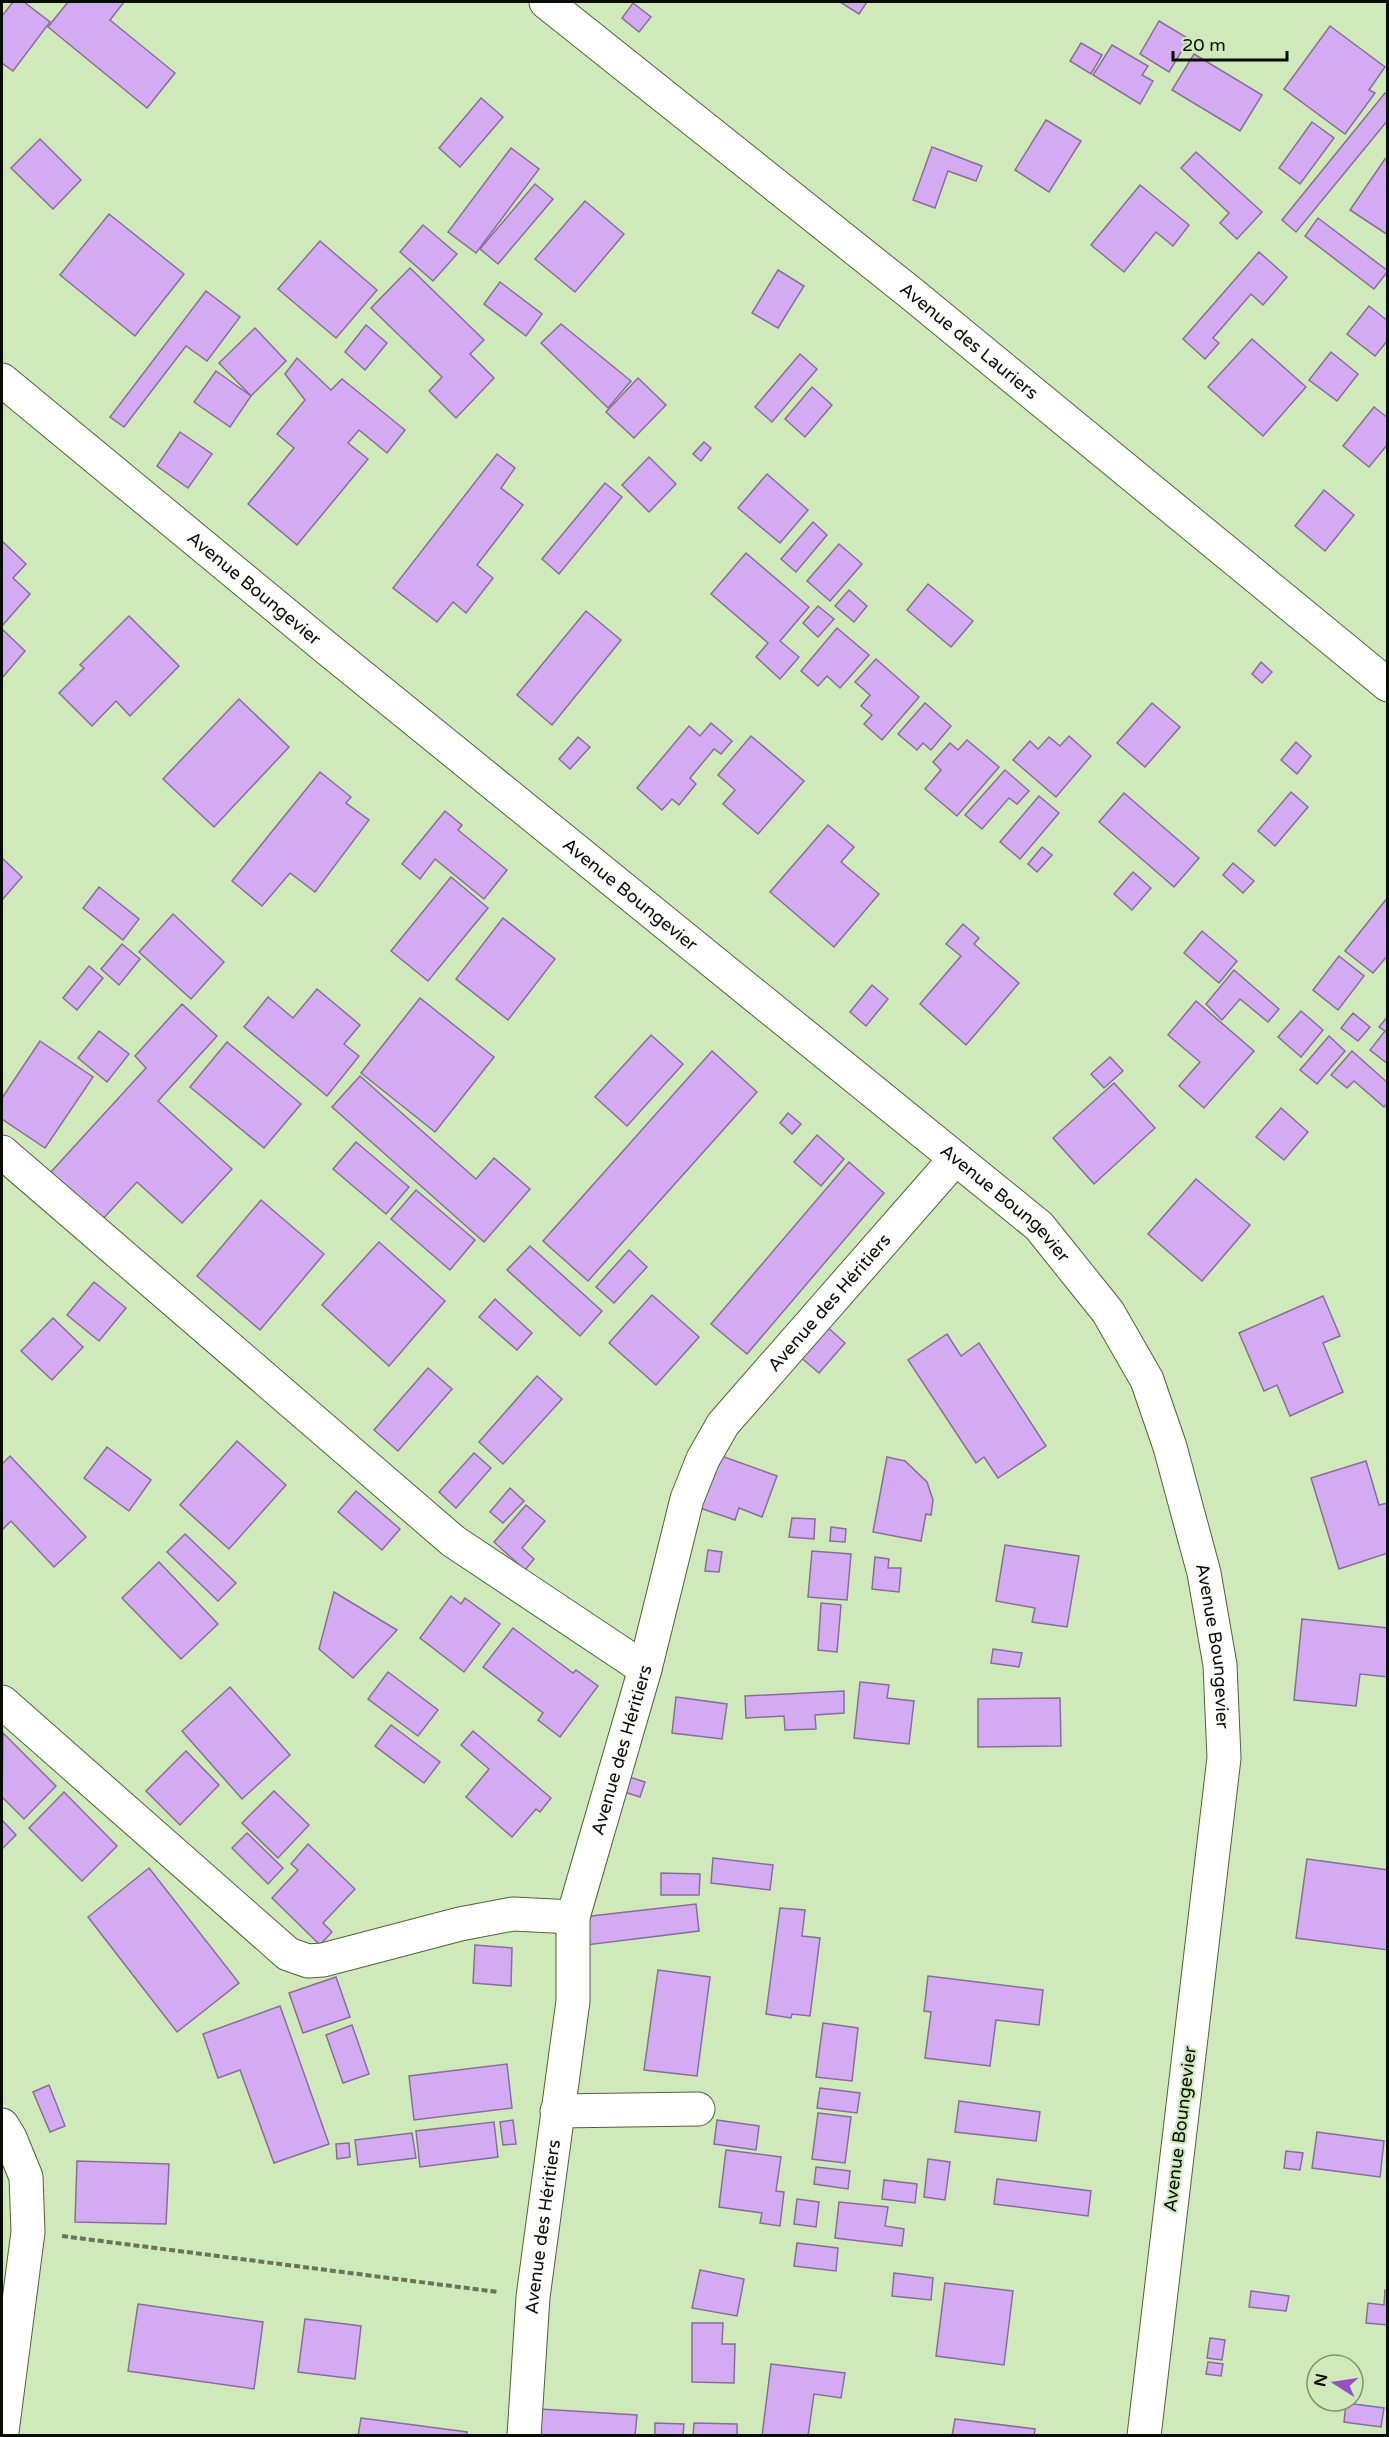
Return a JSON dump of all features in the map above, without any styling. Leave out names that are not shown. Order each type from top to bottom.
[{"type":"street","name":"Avenue des Lauriers","points":[[546,2],[912,294],[1388,685]]},
{"type":"street","name":"Avenue Boungevier","points":[[2,380],[324,646],[1039,1226],[1108,1312],[1147,1380],[1170,1447],[1204,1573],[1220,1665],[1224,1758],[1144,2436]]},
{"type":"street","points":[[2,1152],[453,1541],[645,1669]]},
{"type":"street","name":"Avenue des Héritiers","points":[[524,2436],[533,2297],[573,2001],[573,1917],[645,1669],[687,1499],[703,1459],[723,1424],[955,1159]]},
{"type":"street","points":[[2,1702],[288,1954],[308,1961],[323,1960],[460,1924],[513,1914],[573,1917]]},
{"type":"street","points":[[557,2111],[698,2109]]},
{"type":"street","points":[[2,2125],[10,2138],[26,2177],[28,2232],[2,2432]]},
{"type":"path","points":[[28,2232],[533,2297]]},
{"type":"building","points":[[13,2],[24,2],[50,22],[13,71],[2,63],[2,16]]},
{"type":"building","points":[[68,2],[124,2],[110,20],[175,73],[147,108],[48,27]]},
{"type":"building","points":[[840,2],[867,2],[859,14]]},
{"type":"building","points":[[633,3],[651,17],[639,32],[622,18]]},
{"type":"building","points":[[1159,21],[1189,39],[1169,72],[1140,54]]},
{"type":"building","points":[[1330,26],[1385,67],[1369,90],[1375,93],[1345,134],[1284,89]]},
{"type":"building","points":[[1081,43],[1102,55],[1091,74],[1070,61]]},
{"type":"building","points":[[1112,45],[1148,66],[1142,75],[1153,81],[1140,104],[1093,75]]},
{"type":"building","points":[[1194,54],[1262,95],[1240,131],[1172,90]]},
{"type":"building","points":[[1385,93],[1388,95],[1388,120],[1296,232],[1282,220]]},
{"type":"building","points":[[481,98],[503,117],[460,167],[439,148]]},
{"type":"building","points":[[1046,120],[1081,141],[1049,192],[1015,170]]},
{"type":"building","points":[[1312,122],[1334,138],[1300,184],[1279,168]]},
{"type":"building","points":[[40,139],[81,180],[53,209],[11,168]]},
{"type":"building","points":[[932,147],[982,166],[976,181],[948,171],[935,208],[913,200]]},
{"type":"building","points":[[511,148],[539,169],[476,253],[448,232]]},
{"type":"building","points":[[1196,152],[1262,212],[1237,239],[1220,223],[1229,213],[1181,168]]},
{"type":"building","points":[[1385,159],[1388,160],[1388,235],[1350,210]]},
{"type":"building","points":[[535,184],[553,199],[498,264],[480,249]]},
{"type":"building","points":[[1140,185],[1189,225],[1173,246],[1156,232],[1124,272],[1091,245]]},
{"type":"building","points":[[585,201],[624,234],[575,292],[535,259]]},
{"type":"building","points":[[109,214],[184,274],[135,336],[60,275]]},
{"type":"building","points":[[1318,218],[1388,271],[1374,289],[1305,236]]},
{"type":"building","points":[[423,225],[457,254],[433,281],[400,252]]},
{"type":"building","points":[[320,241],[377,290],[336,338],[278,289]]},
{"type":"building","points":[[1259,252],[1287,277],[1263,305],[1251,294],[1213,338],[1219,343],[1205,359],[1183,339]]},
{"type":"building","points":[[410,268],[484,340],[470,354],[494,378],[456,418],[429,391],[442,377],[371,308]]},
{"type":"building","points":[[778,270],[804,286],[778,328],[752,313]]},
{"type":"building","points":[[500,282],[542,314],[526,336],[484,304]]},
{"type":"building","points":[[206,291],[240,317],[207,361],[186,346],[124,427],[110,417]]},
{"type":"building","points":[[1369,306],[1388,321],[1388,340],[1375,356],[1347,334]]},
{"type":"building","points":[[561,324],[631,381],[608,408],[541,343]]},
{"type":"building","points":[[366,325],[387,343],[365,370],[345,352]]},
{"type":"building","points":[[255,328],[286,361],[251,396],[219,363]]},
{"type":"building","points":[[1252,339],[1306,387],[1263,436],[1208,387]]},
{"type":"building","points":[[1331,352],[1358,374],[1337,401],[1309,380]]},
{"type":"building","points":[[800,354],[817,369],[772,422],[755,407]]},
{"type":"building","points":[[297,358],[331,390],[342,379],[405,430],[387,453],[359,430],[348,443],[368,459],[297,545],[248,504],[294,448],[277,434],[305,400],[285,374]]},
{"type":"building","points":[[216,371],[251,396],[230,427],[194,402]]},
{"type":"building","points":[[638,378],[666,405],[634,438],[606,412]]},
{"type":"building","points":[[812,387],[832,405],[805,437],[785,419]]},
{"type":"building","points":[[1374,407],[1388,418],[1388,444],[1369,467],[1343,446]]},
{"type":"building","points":[[180,432],[212,454],[188,488],[157,466]]},
{"type":"building","points":[[704,442],[711,448],[701,461],[693,454]]},
{"type":"building","points":[[497,454],[515,468],[501,488],[523,505],[477,565],[493,578],[466,613],[453,602],[437,622],[393,588]]},
{"type":"building","points":[[649,457],[676,484],[649,512],[622,485]]},
{"type":"building","points":[[767,474],[808,510],[780,543],[738,508]]},
{"type":"building","points":[[605,483],[622,497],[559,574],[542,559]]},
{"type":"building","points":[[1324,490],[1354,515],[1325,551],[1295,526]]},
{"type":"building","points":[[813,522],[827,535],[796,572],[781,559]]},
{"type":"building","points":[[2,541],[26,564],[13,578],[30,594],[2,626]]},
{"type":"building","points":[[839,544],[862,564],[830,601],[807,581]]},
{"type":"building","points":[[746,553],[809,607],[780,641],[799,657],[780,679],[756,657],[768,643],[711,594]]},
{"type":"building","points":[[928,584],[973,621],[951,647],[907,610]]},
{"type":"building","points":[[849,590],[867,606],[854,622],[835,606]]},
{"type":"building","points":[[818,606],[834,619],[818,637],[803,623]]},
{"type":"building","points":[[586,611],[621,640],[552,725],[517,695]]},
{"type":"building","points":[[129,616],[179,666],[130,716],[116,701],[92,726],[59,693],[84,668],[80,665]]},
{"type":"building","points":[[837,628],[869,655],[840,688],[827,676],[818,686],[801,671]]},
{"type":"building","points":[[2,629],[25,651],[2,678]]},
{"type":"building","points":[[876,659],[919,697],[882,740],[864,724],[872,715],[861,706],[870,695],[855,682]]},
{"type":"building","points":[[1261,662],[1272,672],[1262,683],[1252,674]]},
{"type":"building","points":[[239,699],[289,747],[214,827],[163,779]]},
{"type":"building","points":[[925,703],[951,726],[931,750],[923,743],[917,750],[898,734]]},
{"type":"building","points":[[1152,703],[1180,727],[1145,767],[1117,743]]},
{"type":"building","points":[[711,723],[732,741],[721,754],[714,749],[690,778],[696,784],[679,805],[672,799],[662,810],[637,788],[689,726],[700,736]]},
{"type":"building","points":[[751,736],[804,781],[758,834],[723,804],[735,790],[718,775]]},
{"type":"building","points":[[1069,736],[1091,756],[1056,797],[1013,760],[1030,741],[1038,749],[1049,737],[1060,746]]},
{"type":"building","points":[[578,737],[590,747],[570,769],[559,759]]},
{"type":"building","points":[[967,740],[999,767],[957,816],[925,789],[941,770],[933,762],[950,743],[958,750]]},
{"type":"building","points":[[1296,742],[1311,756],[1297,774],[1281,760]]},
{"type":"building","points":[[1005,770],[1029,791],[1017,804],[1009,798],[982,829],[965,815]]},
{"type":"building","points":[[320,772],[351,797],[346,803],[369,820],[315,892],[290,873],[262,906],[232,881]]},
{"type":"building","points":[[1291,792],[1308,807],[1275,846],[1258,831]]},
{"type":"building","points":[[1124,793],[1199,858],[1174,887],[1099,822]]},
{"type":"building","points":[[1039,796],[1059,813],[1020,859],[1000,842]]},
{"type":"building","points":[[445,811],[462,825],[458,830],[507,870],[484,899],[435,859],[420,879],[402,864]]},
{"type":"building","points":[[828,825],[854,847],[841,862],[879,894],[834,947],[770,892]]},
{"type":"building","points":[[1042,847],[1052,855],[1037,872],[1028,864]]},
{"type":"building","points":[[2,858],[22,877],[2,900]]},
{"type":"building","points":[[1233,863],[1254,881],[1243,893],[1223,875]]},
{"type":"building","points":[[1133,872],[1151,888],[1132,910],[1114,894]]},
{"type":"building","points":[[451,877],[488,908],[428,981],[391,951]]},
{"type":"building","points":[[99,887],[139,919],[123,940],[83,908]]},
{"type":"building","points":[[1388,897],[1388,955],[1373,973],[1345,951]]},
{"type":"building","points":[[173,914],[224,962],[191,999],[139,952]]},
{"type":"building","points":[[503,918],[555,959],[508,1020],[456,979]]},
{"type":"building","points":[[963,924],[979,938],[974,944],[1019,983],[966,1045],[920,1004],[961,956],[946,944]]},
{"type":"building","points":[[1202,931],[1237,961],[1219,983],[1184,953]]},
{"type":"building","points":[[122,944],[140,959],[119,985],[101,969]]},
{"type":"building","points":[[1339,956],[1364,976],[1338,1010],[1313,990]]},
{"type":"building","points":[[89,966],[103,978],[77,1010],[63,998]]},
{"type":"building","points":[[1234,970],[1279,1009],[1268,1022],[1240,999],[1222,1020],[1206,1004]]},
{"type":"building","points":[[872,985],[888,999],[866,1026],[850,1012]]},
{"type":"building","points":[[317,989],[360,1025],[344,1044],[359,1056],[327,1096],[244,1027],[268,997],[293,1018]]},
{"type":"building","points":[[420,998],[494,1057],[435,1132],[361,1073]]},
{"type":"building","points":[[1196,1001],[1254,1051],[1204,1108],[1179,1086],[1200,1062],[1168,1035]]},
{"type":"building","points":[[182,1004],[217,1036],[158,1101],[232,1169],[182,1223],[137,1182],[101,1221],[50,1173],[146,1068],[135,1056]]},
{"type":"building","points":[[1301,1011],[1323,1030],[1301,1057],[1278,1037]]},
{"type":"building","points":[[1353,1013],[1370,1027],[1358,1041],[1341,1028]]},
{"type":"building","points":[[1388,1016],[1388,1064],[1370,1050],[1385,1031],[1379,1027]]},
{"type":"building","points":[[99,1031],[129,1054],[107,1082],[78,1058]]},
{"type":"building","points":[[651,1035],[683,1064],[627,1126],[595,1097]]},
{"type":"building","points":[[1329,1036],[1345,1051],[1317,1084],[1300,1070]]},
{"type":"building","points":[[40,1041],[93,1077],[45,1148],[2,1119],[2,1098]]},
{"type":"building","points":[[227,1042],[301,1104],[264,1148],[190,1087]]},
{"type":"building","points":[[712,1051],[757,1092],[588,1281],[543,1241]]},
{"type":"building","points":[[1352,1051],[1388,1083],[1388,1103],[1384,1107],[1354,1081],[1347,1088],[1331,1075]]},
{"type":"building","points":[[1110,1057],[1123,1071],[1104,1088],[1091,1074]]},
{"type":"building","points":[[360,1076],[476,1179],[494,1158],[530,1189],[484,1242],[332,1107]]},
{"type":"building","points":[[1114,1083],[1155,1128],[1094,1184],[1053,1138]]},
{"type":"building","points":[[1281,1108],[1308,1132],[1284,1160],[1256,1137]]},
{"type":"building","points":[[788,1113],[801,1124],[792,1134],[780,1123]]},
{"type":"building","points":[[817,1135],[844,1159],[821,1186],[794,1162]]},
{"type":"building","points":[[356,1142],[409,1187],[386,1214],[333,1169]]},
{"type":"building","points":[[849,1162],[884,1193],[747,1354],[711,1324]]},
{"type":"building","points":[[1196,1179],[1250,1225],[1202,1281],[1148,1234]]},
{"type":"building","points":[[416,1190],[475,1240],[450,1270],[391,1219]]},
{"type":"building","points":[[261,1200],[324,1254],[260,1330],[197,1276]]},
{"type":"building","points":[[379,1242],[445,1301],[389,1366],[322,1305]]},
{"type":"building","points":[[530,1246],[602,1311],[580,1336],[507,1270]]},
{"type":"building","points":[[629,1250],[647,1267],[614,1303],[596,1287]]},
{"type":"building","points":[[94,1282],[126,1308],[99,1341],[67,1315]]},
{"type":"building","points":[[652,1295],[699,1337],[656,1385],[609,1343]]},
{"type":"building","points":[[1323,1296],[1340,1336],[1323,1343],[1343,1392],[1290,1416],[1277,1385],[1264,1391],[1239,1333]]},
{"type":"building","points":[[495,1299],[532,1333],[517,1350],[479,1317]]},
{"type":"building","points":[[53,1318],[83,1347],[52,1380],[21,1351]]},
{"type":"building","points":[[824,1324],[845,1343],[819,1373],[798,1355]]},
{"type":"building","points":[[947,1334],[961,1356],[979,1343],[1046,1446],[998,1478],[984,1457],[976,1463],[908,1360]]},
{"type":"building","points":[[428,1368],[452,1389],[398,1451],[374,1430]]},
{"type":"building","points":[[537,1376],[562,1399],[503,1464],[479,1442]]},
{"type":"building","points":[[237,1441],[286,1485],[229,1549],[180,1505]]},
{"type":"building","points":[[107,1447],[151,1480],[129,1511],[84,1478]]},
{"type":"building","points":[[474,1453],[491,1468],[456,1508],[439,1492]]},
{"type":"building","points":[[716,1454],[777,1476],[762,1517],[739,1508],[735,1520],[697,1507]]},
{"type":"building","points":[[10,1456],[86,1537],[54,1567],[11,1521],[2,1530],[2,1464]]},
{"type":"building","points":[[887,1457],[905,1461],[927,1482],[933,1500],[931,1515],[926,1514],[921,1541],[873,1532]]},
{"type":"building","points":[[1366,1461],[1379,1505],[1388,1503],[1388,1553],[1339,1569],[1311,1478]]},
{"type":"building","points":[[510,1488],[524,1501],[503,1523],[490,1512]]},
{"type":"building","points":[[356,1491],[400,1529],[382,1550],[338,1512]]},
{"type":"building","points":[[526,1505],[545,1521],[522,1548],[534,1559],[525,1570],[494,1542]]},
{"type":"building","points":[[792,1518],[815,1519],[814,1539],[789,1537]]},
{"type":"building","points":[[831,1527],[846,1529],[845,1542],[830,1541]]},
{"type":"building","points":[[185,1534],[236,1583],[218,1601],[167,1552]]},
{"type":"building","points":[[1005,1545],[1079,1556],[1067,1627],[1032,1622],[1035,1608],[996,1601]]},
{"type":"building","points":[[708,1550],[722,1552],[719,1572],[705,1571]]},
{"type":"building","points":[[812,1551],[851,1554],[847,1600],[808,1597]]},
{"type":"building","points":[[875,1557],[889,1559],[888,1568],[901,1568],[899,1592],[872,1589]]},
{"type":"building","points":[[159,1562],[218,1624],[181,1659],[122,1598]]},
{"type":"building","points":[[334,1592],[397,1630],[353,1678],[319,1649]]},
{"type":"building","points":[[451,1596],[461,1604],[465,1598],[500,1624],[464,1672],[420,1638]]},
{"type":"building","points":[[821,1603],[841,1605],[837,1652],[818,1650]]},
{"type":"building","points":[[1302,1619],[1388,1628],[1388,1677],[1360,1674],[1356,1706],[1294,1700]]},
{"type":"building","points":[[513,1628],[573,1673],[576,1670],[598,1686],[560,1737],[538,1720],[543,1713],[483,1667]]},
{"type":"building","points":[[993,1649],[1022,1653],[1019,1667],[991,1663]]},
{"type":"building","points":[[388,1672],[438,1710],[418,1736],[368,1699]]},
{"type":"building","points":[[860,1682],[889,1685],[887,1698],[914,1701],[909,1744],[854,1738]]},
{"type":"building","points":[[230,1687],[290,1755],[242,1799],[182,1731]]},
{"type":"building","points":[[844,1691],[844,1713],[815,1715],[816,1729],[785,1730],[784,1716],[746,1718],[745,1696]]},
{"type":"building","points":[[676,1697],[727,1704],[722,1739],[672,1733]]},
{"type":"building","points":[[1060,1698],[1061,1746],[978,1747],[978,1699]]},
{"type":"building","points":[[391,1725],[440,1762],[424,1783],[375,1746]]},
{"type":"building","points":[[473,1731],[551,1798],[540,1812],[536,1809],[512,1837],[466,1797],[489,1769],[461,1745]]},
{"type":"building","points":[[3,1733],[56,1786],[24,1819],[2,1797]]},
{"type":"building","points":[[186,1751],[219,1785],[180,1825],[146,1791]]},
{"type":"building","points":[[626,1776],[645,1782],[640,1797],[621,1791]]},
{"type":"building","points":[[274,1791],[309,1825],[278,1858],[242,1823]]},
{"type":"building","points":[[64,1792],[117,1846],[82,1881],[29,1828]]},
{"type":"building","points":[[2,1820],[16,1835],[2,1849]]},
{"type":"building","points":[[247,1833],[283,1868],[268,1884],[232,1848]]},
{"type":"building","points":[[308,1844],[355,1889],[323,1923],[332,1932],[320,1945],[272,1898],[298,1870],[291,1864]]},
{"type":"building","points":[[713,1858],[773,1865],[770,1890],[711,1883]]},
{"type":"building","points":[[1307,1859],[1388,1870],[1388,1950],[1296,1938]]},
{"type":"building","points":[[149,1868],[239,1983],[177,2032],[88,1917]]},
{"type":"building","points":[[661,1873],[700,1874],[699,1895],[661,1895]]},
{"type":"building","points":[[696,1904],[699,1931],[586,1945],[583,1917]]},
{"type":"building","points":[[780,1908],[805,1910],[802,1936],[820,1938],[810,2016],[792,2014],[791,2018],[766,2014]]},
{"type":"building","points":[[475,1945],[512,1948],[511,1986],[473,1983]]},
{"type":"building","points":[[658,1970],[710,1977],[697,2076],[644,2070]]},
{"type":"building","points":[[928,1976],[1043,1990],[1039,2025],[996,2020],[990,2066],[925,2058],[931,2012],[924,2011]]},
{"type":"building","points":[[336,1977],[350,2017],[303,2033],[289,1993]]},
{"type":"building","points":[[280,2006],[329,2144],[274,2163],[240,2070],[218,2078],[203,2034]]},
{"type":"building","points":[[823,2023],[858,2028],[852,2081],[816,2077]]},
{"type":"building","points":[[352,2025],[369,2074],[343,2083],[326,2035]]},
{"type":"building","points":[[507,2064],[512,2108],[414,2120],[409,2076]]},
{"type":"building","points":[[49,2085],[65,2126],[50,2132],[33,2092]]},
{"type":"building","points":[[820,2088],[860,2093],[857,2113],[817,2108]]},
{"type":"building","points":[[959,2101],[1040,2112],[1036,2141],[955,2132]]},
{"type":"building","points":[[818,2113],[851,2117],[845,2163],[812,2159]]},
{"type":"building","points":[[513,2120],[516,2144],[503,2145],[500,2122]]},
{"type":"building","points":[[717,2120],[759,2126],[756,2150],[714,2144]]},
{"type":"building","points":[[494,2122],[498,2157],[420,2167],[416,2131]]},
{"type":"building","points":[[1317,2132],[1384,2141],[1380,2177],[1312,2168]]},
{"type":"building","points":[[412,2133],[416,2158],[358,2165],[355,2140]]},
{"type":"building","points":[[349,2143],[350,2157],[337,2159],[336,2144]]},
{"type":"building","points":[[726,2150],[781,2157],[776,2191],[784,2192],[780,2226],[760,2223],[762,2213],[719,2207]]},
{"type":"building","points":[[1286,2151],[1303,2153],[1300,2170],[1284,2168]]},
{"type":"building","points":[[928,2159],[950,2162],[945,2200],[924,2197]]},
{"type":"building","points":[[77,2161],[169,2164],[166,2224],[75,2222]]},
{"type":"building","points":[[816,2167],[850,2171],[848,2189],[814,2184]]},
{"type":"building","points":[[997,2179],[1091,2191],[1088,2216],[994,2204]]},
{"type":"building","points":[[884,2180],[917,2184],[915,2203],[882,2199]]},
{"type":"building","points":[[797,2199],[819,2202],[816,2227],[794,2224]]},
{"type":"building","points":[[839,2202],[888,2207],[885,2226],[904,2229],[902,2246],[835,2238]]},
{"type":"building","points":[[797,2243],[838,2248],[836,2271],[794,2266]]},
{"type":"building","points":[[700,2270],[744,2279],[737,2316],[692,2308]]},
{"type":"building","points":[[894,2273],[933,2278],[931,2300],[892,2296]]},
{"type":"building","points":[[945,2283],[1013,2291],[1004,2365],[936,2356]]},
{"type":"building","points":[[1385,2290],[1388,2291],[1388,2325],[1366,2323],[1368,2303],[1384,2305]]},
{"type":"building","points":[[1251,2291],[1289,2296],[1286,2311],[1249,2307]]},
{"type":"building","points":[[138,2304],[263,2322],[254,2389],[128,2371]]},
{"type":"building","points":[[305,2319],[361,2326],[355,2379],[298,2372]]},
{"type":"building","points":[[692,2323],[723,2323],[722,2344],[735,2344],[734,2383],[692,2382]]},
{"type":"building","points":[[1210,2338],[1225,2340],[1222,2360],[1207,2358]]},
{"type":"building","points":[[1208,2362],[1223,2364],[1221,2376],[1206,2374]]},
{"type":"building","points":[[771,2364],[845,2373],[841,2398],[814,2394],[808,2436],[762,2436]]},
{"type":"building","points":[[1365,2406],[1384,2408],[1381,2427],[1344,2422],[1345,2413],[1365,2413]]},
{"type":"building","points":[[540,2409],[637,2415],[635,2436],[538,2436]]},
{"type":"building","points":[[361,2418],[467,2432],[467,2436],[358,2436]]},
{"type":"building","points":[[955,2419],[1035,2429],[1034,2436],[952,2436]]},
{"type":"building","points":[[655,2423],[684,2424],[683,2436],[655,2436]]},
{"type":"building","points":[[694,2423],[737,2424],[737,2436],[693,2436]]}]
